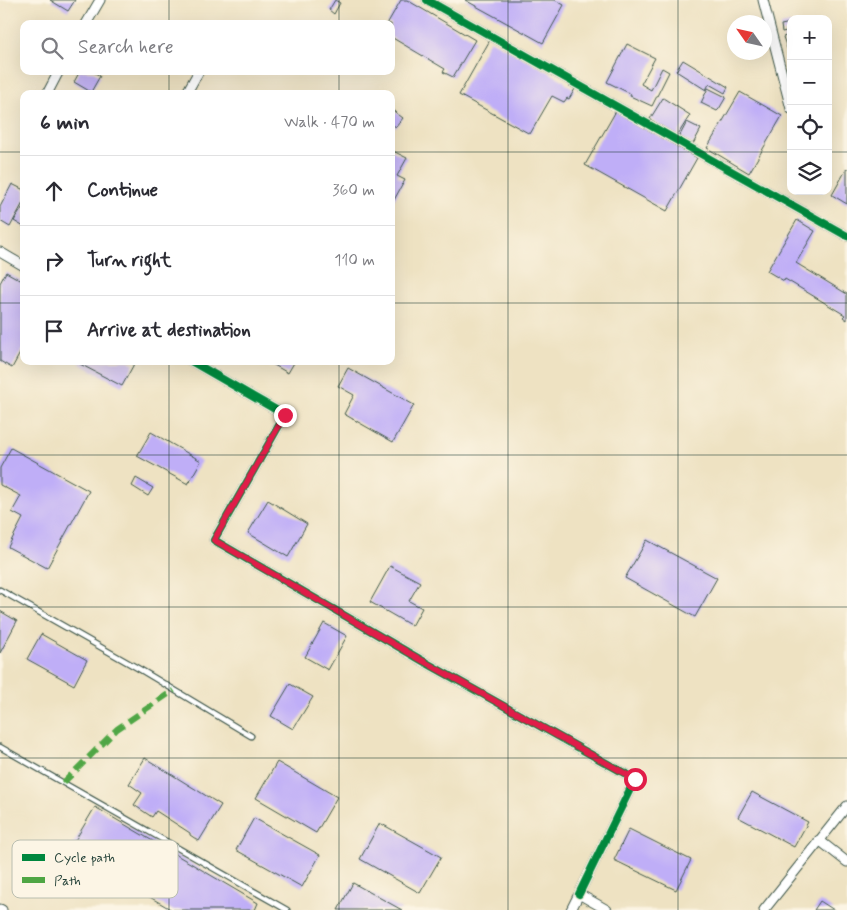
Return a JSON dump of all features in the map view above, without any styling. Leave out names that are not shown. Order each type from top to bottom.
[{"type":"street","points":[[88,20],[100,0]]},
{"type":"street","points":[[427,0],[847,236]]},
{"type":"street","points":[[763,0],[790,105]]},
{"type":"street","points":[[49,90],[57,75]]},
{"type":"street","points":[[188,90],[197,75]]},
{"type":"street","points":[[0,252],[20,264]]},
{"type":"street","points":[[198,365],[285,415],[214,540],[423,661],[635,779],[571,910]]},
{"type":"street","points":[[764,910],[847,806]]},
{"type":"street","points":[[819,840],[847,862]]},
{"type":"street","points":[[579,894],[607,910]]},
{"type":"lane","points":[[0,590],[141,670],[251,736]]},
{"type":"lane","points":[[0,747],[164,840]]},
{"type":"lane","points":[[178,848],[287,910]]},
{"type":"building","points":[[50,0],[75,0],[68,11]]},
{"type":"building","points":[[335,0],[340,3],[334,14],[329,10]]},
{"type":"building","points":[[401,0],[407,0],[475,40],[453,77],[443,72],[445,69],[395,39],[395,20],[389,20]]},
{"type":"building","points":[[465,0],[555,0],[564,5],[543,43]]},
{"type":"building","points":[[787,24],[787,31],[782,32],[781,25]]},
{"type":"building","points":[[787,36],[787,48],[783,37]]},
{"type":"building","points":[[490,40],[563,80],[575,89],[569,99],[567,98],[564,102],[552,96],[530,134],[459,95]]},
{"type":"building","points":[[627,44],[655,58],[641,84],[651,90],[662,68],[669,72],[652,106],[630,96],[631,94],[607,82]]},
{"type":"building","points":[[683,60],[728,87],[725,93],[709,84],[706,90],[676,71]]},
{"type":"building","points":[[78,75],[100,76],[92,90],[88,90],[74,82]]},
{"type":"building","points":[[708,88],[726,97],[717,111],[701,103]]},
{"type":"building","points":[[740,92],[782,116],[749,173],[707,148]]},
{"type":"building","points":[[663,98],[690,115],[677,136],[650,119]]},
{"type":"building","points":[[616,111],[697,158],[667,211],[585,165]]},
{"type":"building","points":[[395,112],[403,118],[395,126]]},
{"type":"building","points":[[687,122],[701,129],[693,144],[679,137]]},
{"type":"building","points":[[395,152],[407,158],[397,176],[405,180],[395,198]]},
{"type":"building","points":[[847,168],[847,204],[832,195]]},
{"type":"building","points":[[12,184],[20,188],[20,208],[10,227],[0,221],[0,207]]},
{"type":"building","points":[[20,211],[20,225],[14,221]]},
{"type":"building","points":[[797,220],[815,231],[796,263],[847,294],[847,320],[843,317],[845,315],[785,279],[784,281],[767,271]]},
{"type":"building","points":[[6,272],[20,280],[20,353],[12,368],[0,361],[0,283]]},
{"type":"building","points":[[82,365],[133,365],[122,386]]},
{"type":"building","points":[[274,365],[293,365],[288,373]]},
{"type":"building","points":[[348,368],[414,405],[393,442],[344,414],[354,395],[338,386]]},
{"type":"building","points":[[151,432],[201,461],[188,484],[137,456]]},
{"type":"building","points":[[11,448],[89,491],[47,568],[8,547],[23,518],[12,512],[21,496],[0,485],[0,468]]},
{"type":"building","points":[[136,478],[153,488],[148,496],[132,486]]},
{"type":"building","points":[[268,500],[307,524],[288,557],[248,533]]},
{"type":"building","points":[[647,540],[717,578],[695,617],[625,578]]},
{"type":"building","points":[[390,566],[420,582],[409,601],[422,608],[412,626],[370,602]]},
{"type":"building","points":[[0,611],[17,621],[0,653]]},
{"type":"building","points":[[324,623],[347,636],[328,670],[305,657]]},
{"type":"building","points":[[41,634],[87,660],[74,685],[27,659]]},
{"type":"building","points":[[290,684],[313,697],[293,729],[271,716]]},
{"type":"building","points":[[145,758],[221,805],[199,841],[156,811],[152,817],[134,805],[142,793],[129,784]]},
{"type":"building","points":[[277,762],[337,797],[316,833],[256,798]]},
{"type":"building","points":[[752,792],[808,822],[794,847],[738,817]]},
{"type":"building","points":[[95,807],[151,840],[75,840]]},
{"type":"building","points":[[254,818],[320,855],[302,887],[236,850]]},
{"type":"building","points":[[380,823],[441,857],[420,893],[360,859]]},
{"type":"building","points":[[629,829],[691,860],[676,890],[614,860]]},
{"type":"building","points":[[178,856],[258,903],[255,910],[172,910],[151,898],[178,898]]},
{"type":"building","points":[[353,883],[402,910],[338,910]]},
{"type":"building","points":[[820,901],[834,910],[814,910]]},
{"type":"marked path","points":[[63,783],[117,729],[174,690]]},
{"type":"cycle path","points":[[427,0],[847,236]]},
{"type":"cycle path","points":[[198,365],[285,415],[214,540],[423,661],[635,779],[579,894]]},
{"type":"route","points":[[285,415],[214,540],[423,661],[635,779]]}]
